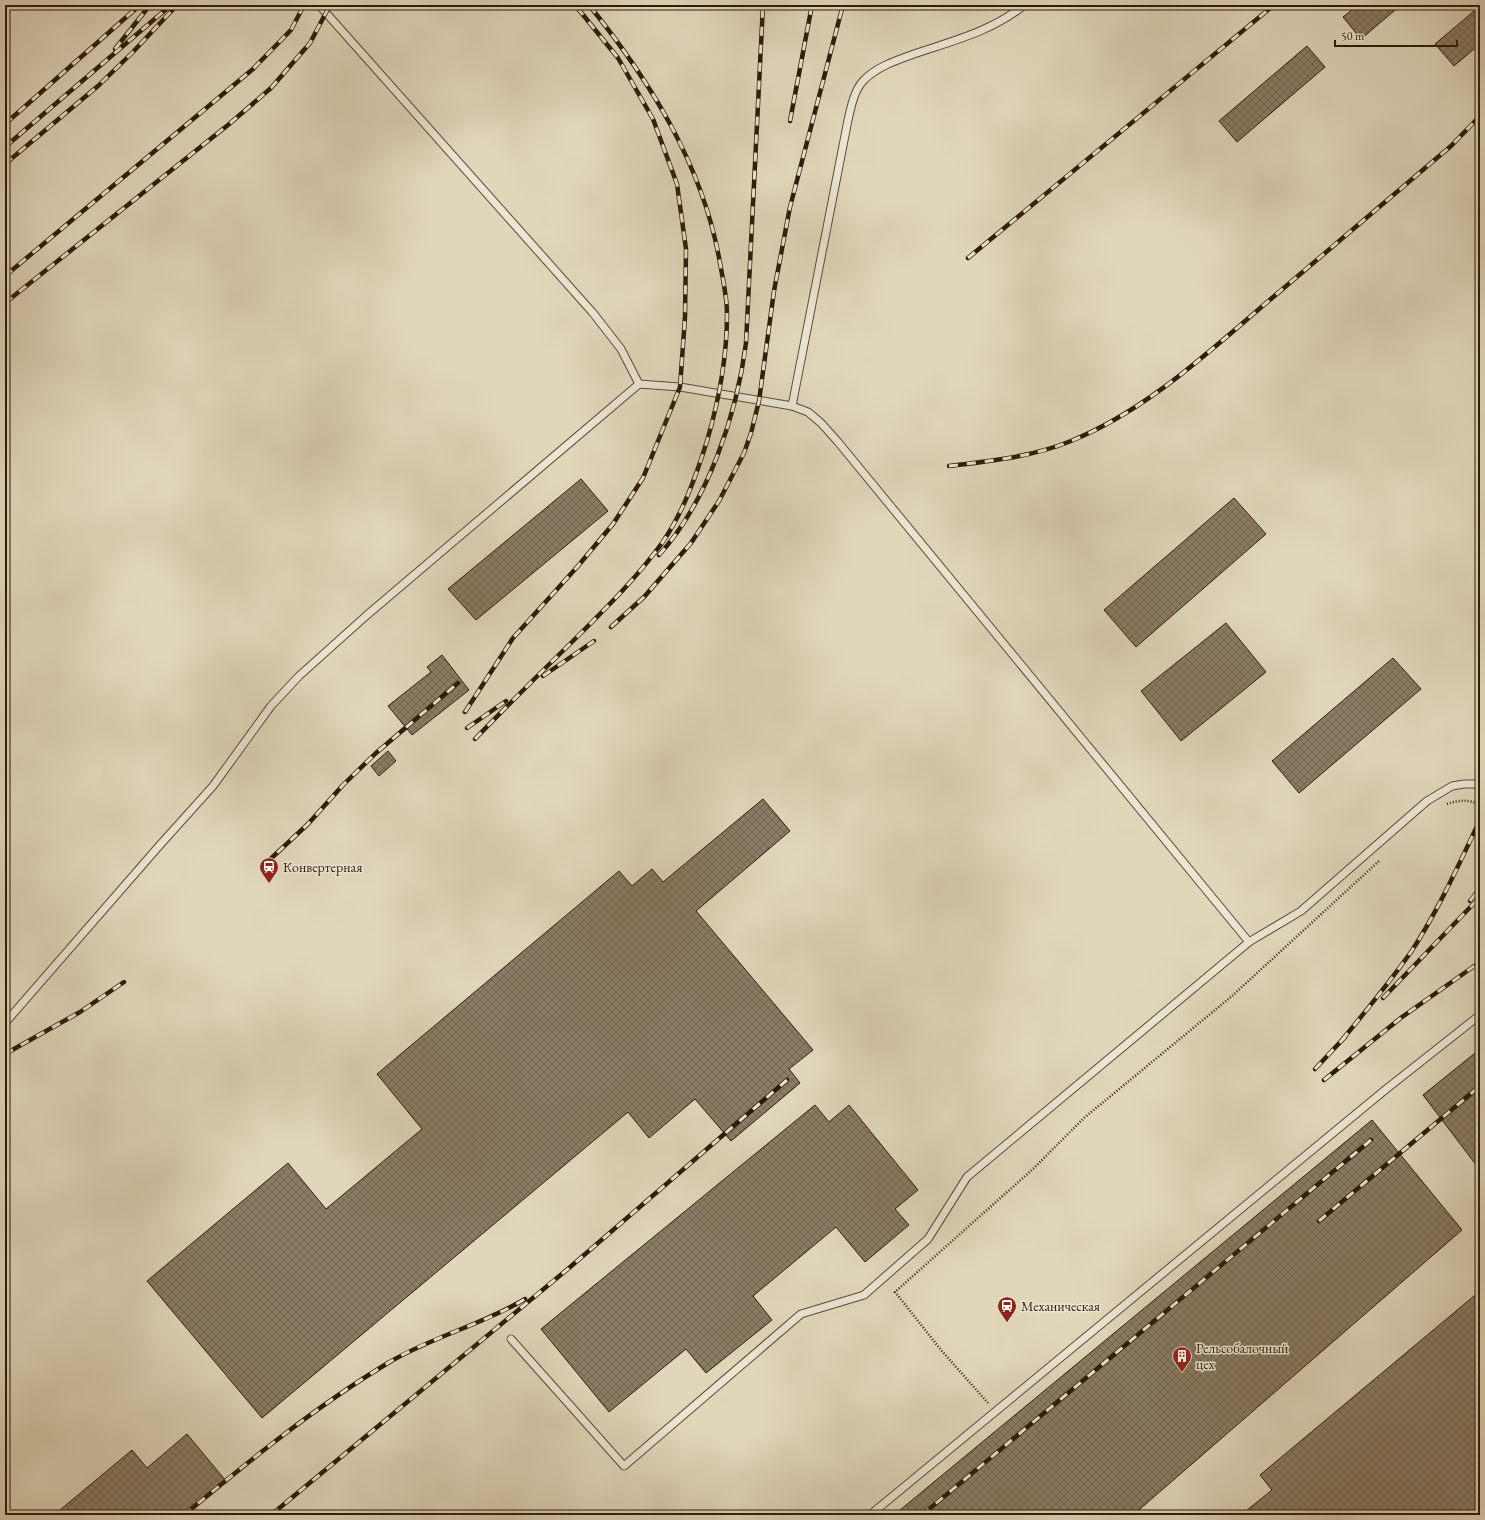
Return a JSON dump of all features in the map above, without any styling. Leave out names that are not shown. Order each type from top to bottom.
[{"type":"lane","points":[[319,5],[593,313],[621,349],[639,384]]},
{"type":"lane","points":[[792,406],[854,96],[863,81],[879,69],[896,61],[995,25],[1024,5]]},
{"type":"lane","points":[[5,1023],[213,786],[271,706],[299,676],[367,615],[639,384],[680,388],[792,406],[808,412],[821,423],[1249,942]]},
{"type":"lane","points":[[511,1338],[624,1466],[801,1314],[864,1295],[928,1239],[967,1177],[1249,942],[1301,911],[1427,801],[1452,786],[1474,784],[1480,786]]},
{"type":"lane","points":[[870,1515],[1385,1090],[1480,1016]]},
{"type":"path","points":[[1440,807],[1464,800],[1475,802],[1480,805]]},
{"type":"path","points":[[995,1411],[941,1350],[895,1292],[1020,1180],[1084,1118],[1232,996],[1382,857]]},
{"type":"building","points":[[1358,5],[1401,5],[1361,39],[1343,17]]},
{"type":"building","points":[[1480,6],[1480,44],[1454,66],[1435,44]]},
{"type":"building","points":[[1307,46],[1325,67],[1237,142],[1219,121]]},
{"type":"building","points":[[581,479],[608,511],[476,620],[448,589]]},
{"type":"building","points":[[1234,498],[1266,534],[1136,647],[1104,610]]},
{"type":"building","points":[[1226,623],[1266,672],[1181,741],[1141,691]]},
{"type":"building","points":[[442,655],[469,690],[412,735],[388,706],[431,672],[427,667]]},
{"type":"building","points":[[1393,658],[1421,689],[1299,793],[1272,761]]},
{"type":"building","points":[[388,751],[396,761],[379,776],[371,766]]},
{"type":"building","points":[[763,799],[790,831],[696,911],[813,1050],[789,1069],[800,1083],[731,1141],[695,1099],[649,1138],[628,1112],[262,1418],[147,1281],[288,1163],[326,1209],[422,1129],[377,1074],[619,871],[632,886],[652,869],[663,882]]},
{"type":"building","points":[[1480,1049],[1480,1170],[1423,1095]]},
{"type":"building","points":[[815,1105],[829,1122],[849,1105],[918,1190],[895,1209],[909,1225],[865,1262],[836,1227],[753,1296],[772,1320],[706,1373],[686,1349],[609,1412],[541,1329]]},
{"type":"building","name":"Рельсобалочный цех","points":[[1372,1120],[1462,1230],[1133,1515],[894,1515]]},
{"type":"building","points":[[1480,1291],[1480,1515],[1241,1515],[1272,1490],[1260,1475]]},
{"type":"building","points":[[187,1434],[226,1481],[186,1515],[54,1515],[132,1450],[147,1468]]},
{"type":"railway","points":[[5,124],[140,5]]},
{"type":"railway","points":[[115,49],[150,5]]},
{"type":"railway","points":[[5,147],[171,5]]},
{"type":"railway","points":[[5,164],[98,86],[132,53],[177,5]]},
{"type":"railway","points":[[5,276],[253,69],[291,30],[304,5]]},
{"type":"railway","points":[[5,303],[228,125],[271,88],[310,43],[330,5]]},
{"type":"railway","points":[[465,712],[513,638],[578,566],[613,524],[643,478],[680,387],[685,317],[686,249],[677,184],[653,119],[618,58],[575,5]]},
{"type":"railway","points":[[475,739],[619,594],[662,543],[683,507],[698,467],[707,441],[722,378],[727,330],[725,288],[712,227],[701,192],[687,158],[653,94],[633,64],[589,5]]},
{"type":"railway","points":[[659,555],[692,509],[706,483],[718,455],[727,427],[736,398],[742,370],[746,343],[763,5]]},
{"type":"railway","points":[[790,121],[812,5]]},
{"type":"railway","points":[[611,627],[644,597],[691,543],[719,501],[744,453],[759,401],[774,291],[790,207],[843,5]]},
{"type":"railway","points":[[968,258],[1274,5]]},
{"type":"railway","points":[[949,466],[1026,455],[1071,441],[1098,429],[1149,398],[1220,343],[1428,166],[1451,146],[1480,116]]},
{"type":"railway","points":[[543,676],[594,641]]},
{"type":"railway","points":[[264,865],[308,824],[343,785],[376,753],[458,683]]},
{"type":"railway","points":[[467,728],[506,701]]},
{"type":"railway","points":[[1342,1040],[1369,1008],[1411,952],[1448,887],[1480,820]]},
{"type":"railway","points":[[1470,901],[1480,888]]},
{"type":"railway","points":[[1383,998],[1480,897]]},
{"type":"railway","points":[[1324,1080],[1402,1017],[1480,962]]},
{"type":"railway","points":[[5,1054],[80,1012],[124,982]]},
{"type":"railway","points":[[1315,1069],[1345,1037]]},
{"type":"railway","points":[[271,1515],[569,1268],[787,1080]]},
{"type":"railway","points":[[1319,1221],[1480,1086]]},
{"type":"railway","points":[[922,1515],[1371,1140]]},
{"type":"railway","points":[[184,1515],[283,1435],[361,1380],[404,1354],[492,1316],[525,1299]]},
{"type":"place","name":"Конвертерная","points":[[269,884]]},
{"type":"place","name":"Механическая","points":[[1007,1323]]},
{"type":"place","name":"Рельсобалочный цех","points":[[1182,1373]]}]
